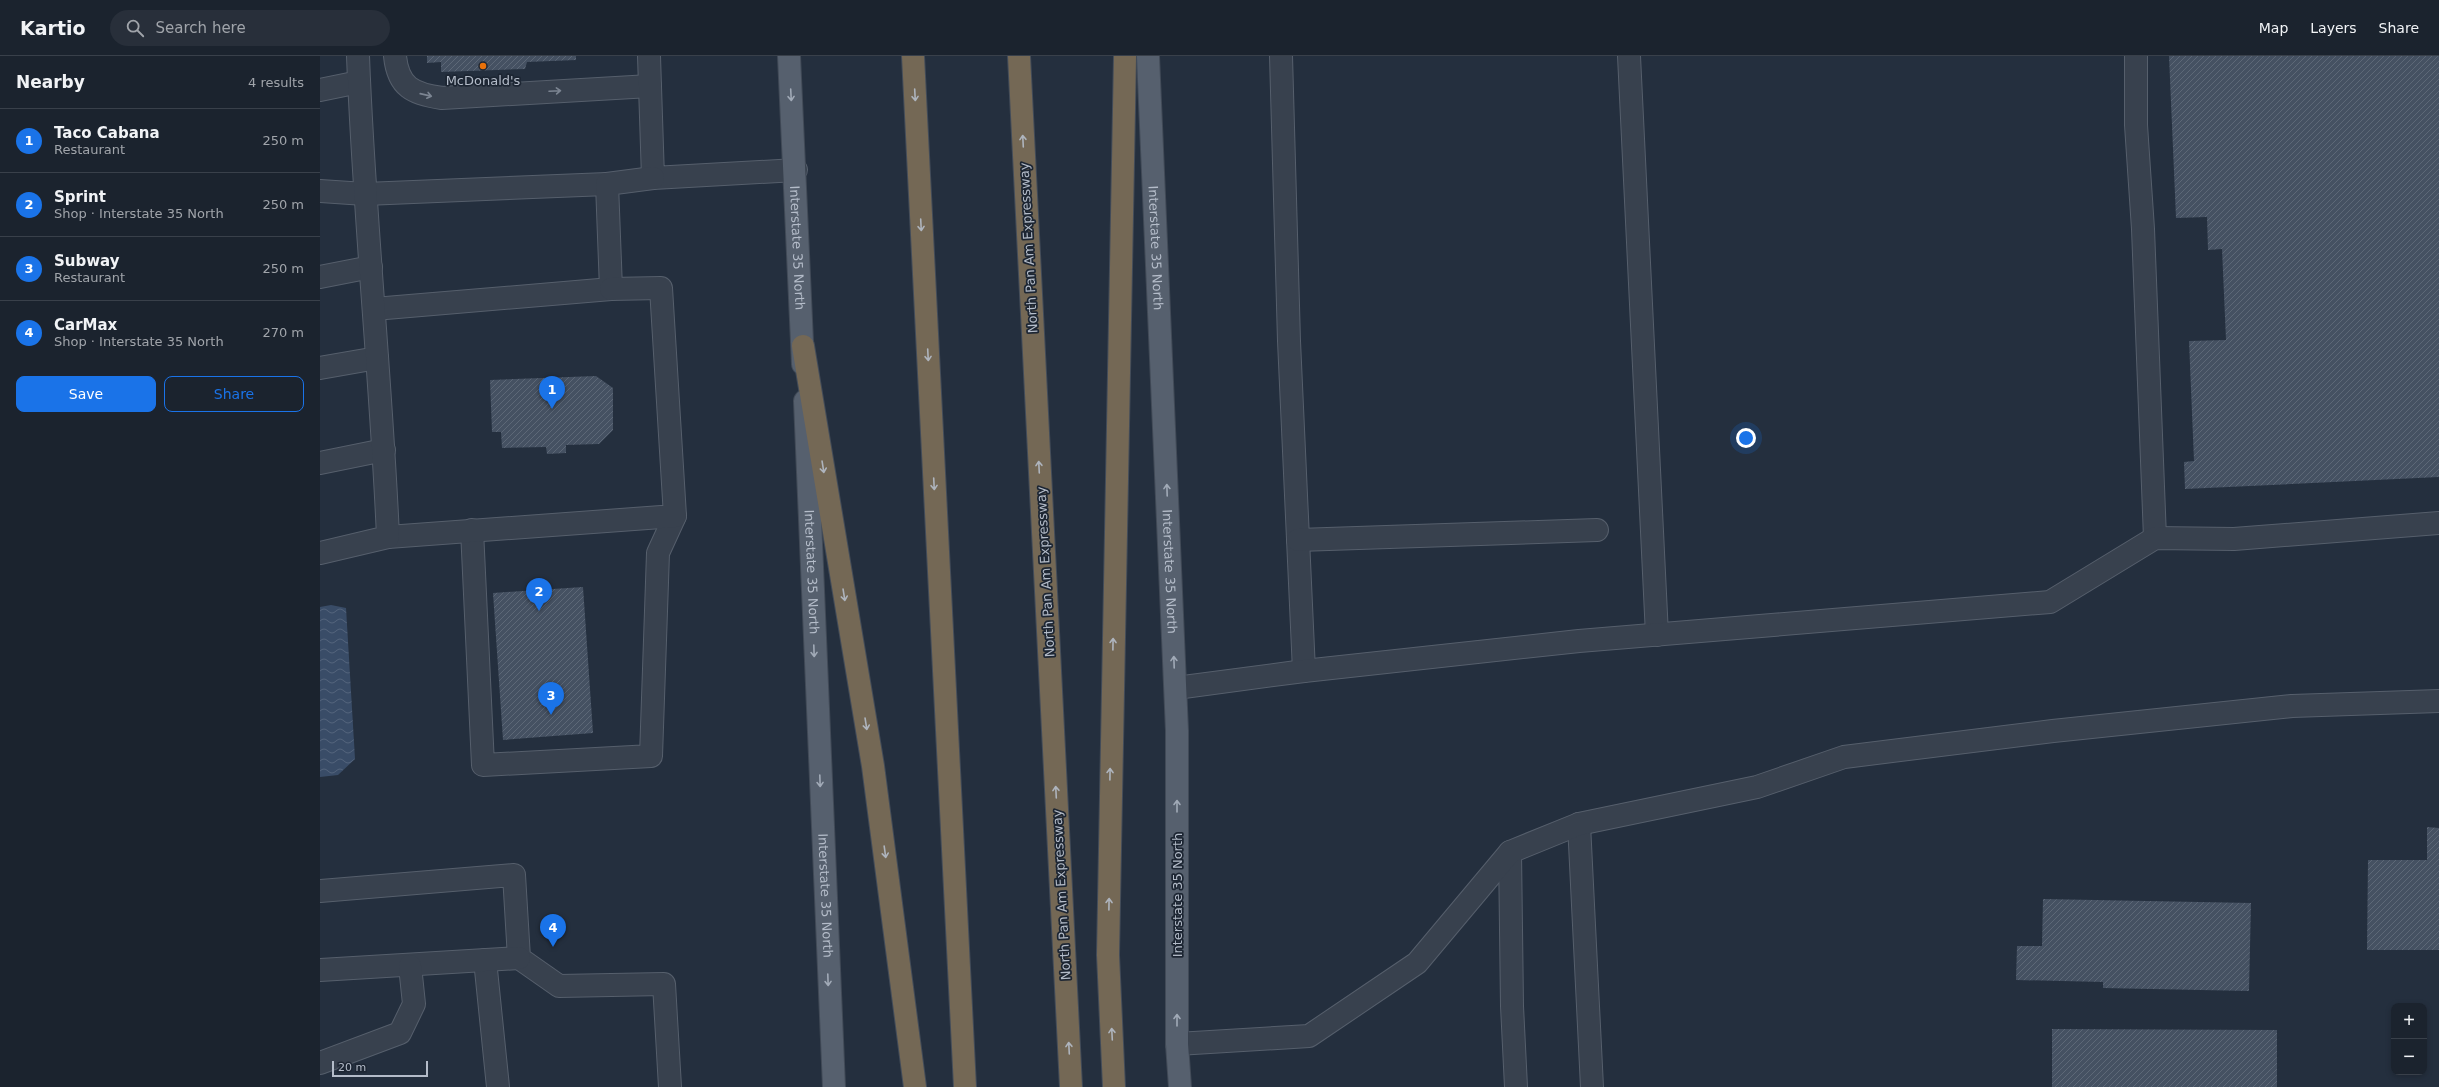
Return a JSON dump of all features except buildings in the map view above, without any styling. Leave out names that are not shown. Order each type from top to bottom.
[{"type":"highway","points":[[913,56],[965,1087]]},
{"type":"highway","name":"North Pan Am Expressway","points":[[1019,56],[1071,1087]]},
{"type":"highway","points":[[1114,1087],[1108,931],[1125,56]]},
{"type":"highway","points":[[803,346],[873,766],[914,1087]]},
{"type":"main road","name":"Interstate 35 North","points":[[789,56],[796,170],[834,1087]]},
{"type":"main road","name":"Interstate 35 North","points":[[1148,56],[1176,688],[1177,1044],[1180,1087]]},
{"type":"lane","points":[[358,56],[365,194],[384,450],[388,537]]},
{"type":"lane","points":[[649,56],[653,178]]},
{"type":"lane","points":[[1281,56],[1289,340],[1304,670]]},
{"type":"lane","points":[[1629,56],[1657,634]]},
{"type":"lane","points":[[2136,56],[2136,125],[2143,229],[2155,538]]},
{"type":"lane","points":[[396,64],[406,86],[422,95],[442,98],[650,86]]},
{"type":"lane","points":[[320,90],[359,82]]},
{"type":"lane","points":[[320,192],[365,194],[607,184],[653,178],[796,170]]},
{"type":"lane","points":[[607,184],[611,289]]},
{"type":"lane","points":[[320,277],[371,267]]},
{"type":"lane","points":[[374,309],[611,289],[661,288],[674,516],[658,553],[651,756],[483,765],[472,530]]},
{"type":"lane","points":[[320,368],[377,358]]},
{"type":"lane","points":[[320,463],[384,450]]},
{"type":"lane","points":[[320,554],[388,537],[674,516]]},
{"type":"lane","points":[[1176,688],[1304,670],[1657,634],[2050,602],[2155,538],[2234,539],[2439,523]]},
{"type":"lane","points":[[1298,540],[1597,530]]},
{"type":"lane","points":[[1177,1044],[1309,1036],[1418,963],[1510,852],[1579,824],[1757,787],[1844,757],[2053,731],[2292,706],[2439,702]]},
{"type":"lane","points":[[1579,824],[1592,1087]]},
{"type":"lane","points":[[1510,852],[1512,1006],[1516,1087]]},
{"type":"lane","points":[[320,891],[514,875],[519,958]]},
{"type":"lane","points":[[320,970],[410,966],[519,958],[559,986],[664,984],[670,1087]]},
{"type":"lane","points":[[485,960],[498,1087]]},
{"type":"lane","points":[[320,1063],[400,1033],[414,1004],[410,966]]},
{"type":"water","points":[[331,605],[346,608],[355,759],[338,775],[320,777],[320,607]]},
{"type":"place","name":"McDonald's","points":[[483,66]]},
{"type":"place","name":"Taco Cabana","points":[[552,409]]},
{"type":"place","name":"Sprint","points":[[539,611]]},
{"type":"place","name":"Subway","points":[[551,715]]},
{"type":"place","name":"CarMax","points":[[553,947]]}]
